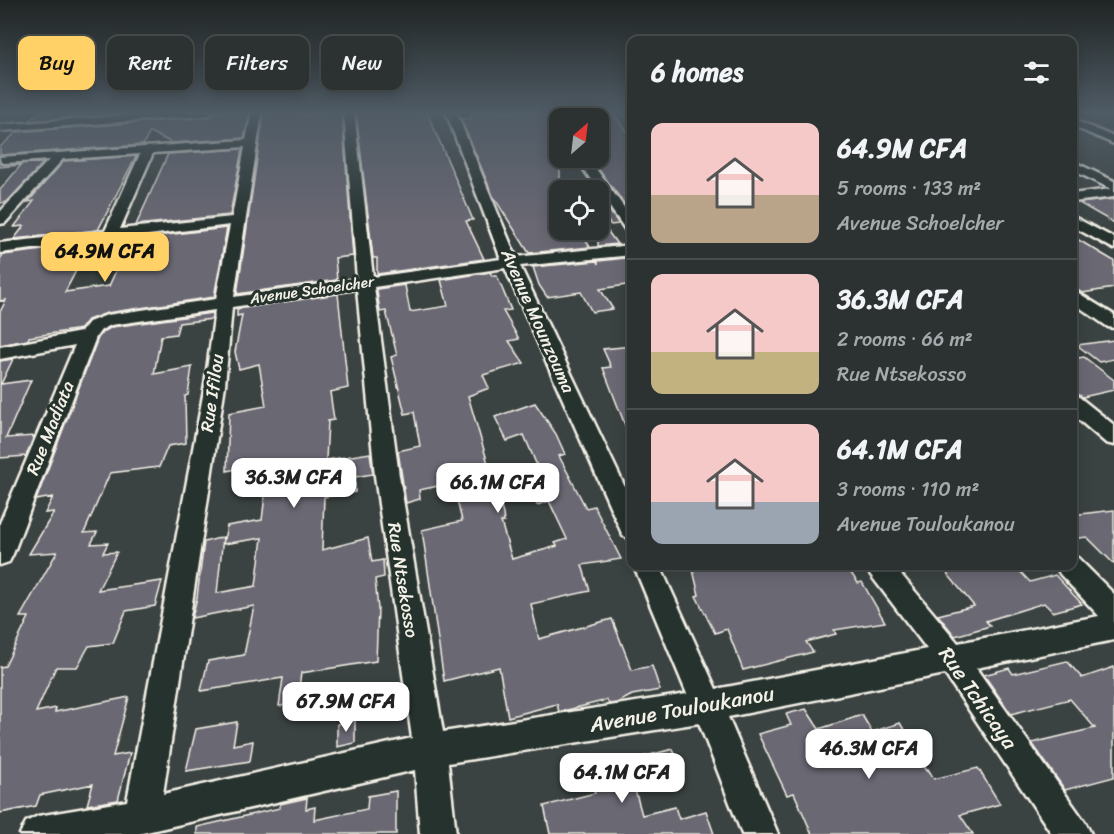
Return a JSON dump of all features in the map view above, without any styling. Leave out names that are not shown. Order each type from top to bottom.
[{"type":"street","points":[[5,159],[134,151]]},
{"type":"street","points":[[111,234],[148,151]]},
{"type":"street","name":"Rue Ifilou","points":[[142,816],[215,385],[224,303],[252,151]]},
{"type":"street","name":"Rue Ntsekosso","points":[[353,151],[387,476],[430,750],[438,834]]},
{"type":"street","name":"Avenue Mounzouma","points":[[466,151],[510,262],[627,518]]},
{"type":"street","points":[[0,220],[59,156]]},
{"type":"street","points":[[589,168],[627,222]]},
{"type":"street","points":[[1077,168],[1114,186]]},
{"type":"street","points":[[1077,197],[1114,193]]},
{"type":"street","points":[[0,248],[239,219]]},
{"type":"street","points":[[1077,223],[1114,244]]},
{"type":"street","name":"Avenue Schoelcher","points":[[0,353],[87,337],[95,326],[107,320],[510,262],[627,250]]},
{"type":"street","points":[[1077,297],[1114,323]]},
{"type":"street","name":"Rue Madiata","points":[[0,554],[87,337]]},
{"type":"street","points":[[1077,406],[1114,437]]},
{"type":"street","points":[[649,570],[760,834]]},
{"type":"street","name":"Rue Tchicaya","points":[[882,570],[952,659],[1073,834]]},
{"type":"street","points":[[1074,570],[1114,612]]},
{"type":"street","name":"Avenue Touloukanou","points":[[38,834],[142,816],[430,750],[708,706],[1114,627]]},
{"type":"building","points":[[0,151],[58,151],[0,155]]},
{"type":"building","points":[[242,151],[230,215],[136,225],[168,154]]},
{"type":"building","points":[[258,151],[345,151],[353,256],[335,258],[337,280],[237,294]]},
{"type":"building","points":[[361,151],[444,151],[473,220],[466,221],[484,259],[377,274],[377,258],[373,258]]},
{"type":"building","points":[[474,151],[549,151],[549,168],[560,168],[560,180],[549,180],[549,240],[586,240],[590,247],[529,253],[493,196]]},
{"type":"building","points":[[609,151],[627,151],[627,207],[609,183],[609,180],[606,180],[598,168],[609,168]]},
{"type":"building","points":[[136,156],[98,230],[14,239],[24,226],[14,227],[34,201],[28,202],[64,161]]},
{"type":"building","points":[[43,163],[7,202],[0,203],[0,190],[21,165],[0,167],[0,164]]},
{"type":"building","points":[[1114,199],[1114,223],[1079,203]]},
{"type":"building","points":[[609,210],[619,224],[611,225],[609,223]]},
{"type":"building","points":[[227,228],[214,297],[107,313],[88,320],[81,329],[29,337],[28,340],[0,345],[0,312],[6,300],[0,301],[0,259],[3,255],[90,244],[65,292],[109,286],[130,239]]},
{"type":"building","points":[[609,233],[617,244],[598,246],[598,240],[609,240]]},
{"type":"building","points":[[1077,239],[1114,261],[1114,288],[1082,293],[1077,290]]},
{"type":"building","points":[[627,259],[627,285],[600,289],[613,309],[592,312],[581,292],[547,297],[539,285],[533,267],[597,261],[598,264],[598,261]]},
{"type":"building","points":[[490,272],[492,276],[497,276],[511,310],[503,311],[519,339],[509,341],[524,363],[483,375],[489,388],[468,396],[503,514],[504,522],[501,522],[512,559],[557,546],[555,543],[567,539],[549,501],[537,505],[528,485],[543,480],[524,435],[507,441],[495,417],[535,403],[556,434],[565,454],[559,456],[586,508],[594,506],[621,559],[582,565],[590,591],[531,604],[539,639],[612,619],[632,670],[652,666],[660,690],[632,695],[617,703],[609,704],[607,700],[559,712],[557,704],[508,717],[499,667],[444,681],[422,530],[462,521],[453,483],[419,490],[420,499],[406,503],[398,451],[420,446],[414,412],[405,414],[391,357],[397,355],[386,311],[380,312],[377,289],[405,285],[410,312],[448,306],[441,280]]},
{"type":"building","points":[[338,294],[348,388],[330,392],[334,420],[328,421],[326,460],[370,453],[373,474],[355,477],[355,492],[324,497],[322,550],[368,538],[372,562],[383,560],[384,577],[375,579],[378,609],[376,661],[301,673],[297,704],[279,706],[283,678],[201,691],[208,661],[244,655],[254,606],[192,618],[204,542],[223,537],[217,593],[256,586],[262,538],[223,544],[227,526],[262,520],[269,462],[227,471],[229,413],[266,406],[259,364],[239,369],[235,352],[242,315],[237,316],[237,309]]},
{"type":"building","points":[[212,313],[212,319],[179,323],[176,334],[161,336],[154,374],[192,367],[188,395],[185,396],[186,443],[168,446],[159,467],[110,473],[84,533],[97,532],[91,544],[108,543],[103,553],[117,552],[98,590],[162,581],[155,606],[126,611],[113,643],[89,646],[77,667],[56,667],[36,712],[56,708],[55,712],[129,697],[113,756],[130,753],[118,800],[87,805],[93,784],[40,795],[36,806],[0,813],[0,667],[5,666],[29,617],[20,617],[57,552],[29,554],[54,512],[45,513],[53,497],[36,500],[98,338],[112,327]]},
{"type":"building","points":[[1114,340],[1114,359],[1099,362],[1077,345]]},
{"type":"building","points":[[627,347],[627,430],[603,368],[611,367],[603,349]]},
{"type":"building","points":[[1084,357],[1114,380],[1114,390],[1083,397],[1077,395],[1077,358]]},
{"type":"building","points":[[13,359],[1,384],[31,380],[6,438],[34,436],[26,456],[0,458],[0,361]]},
{"type":"building","points":[[1114,510],[1114,564],[1087,537],[1077,538],[1077,514]]},
{"type":"building","points":[[693,570],[849,570],[858,583],[862,582],[885,622],[834,630],[836,634],[806,642],[813,652],[743,670],[727,629],[715,633],[696,596],[699,595]]},
{"type":"building","points":[[944,570],[1019,570],[1030,582],[1055,575],[1082,604],[1053,612],[1044,603],[986,621],[990,626],[955,636],[938,615],[974,606]]},
{"type":"building","points":[[1067,661],[1082,678],[1114,667],[1114,777],[1065,790],[1032,743],[1095,728],[1070,699],[1011,714],[984,675],[1009,668],[1013,674]]},
{"type":"building","points":[[806,709],[819,729],[862,715],[872,732],[900,723],[926,770],[928,769],[934,779],[978,768],[1000,804],[960,815],[973,834],[812,834],[794,793],[787,795],[758,734],[791,725],[786,714]]},
{"type":"building","points":[[355,720],[355,743],[337,747],[337,724]]},
{"type":"building","points":[[237,722],[233,745],[253,741],[250,761],[186,771],[196,729]]},
{"type":"building","points":[[673,749],[680,767],[632,779],[642,815],[675,807],[679,819],[706,811],[714,834],[550,834],[544,806],[595,793],[589,767],[626,757],[627,761]]},
{"type":"building","points":[[396,791],[396,834],[197,834],[197,827],[280,808],[280,804],[307,798],[306,809],[315,807],[314,820],[367,809],[368,796]]}]
